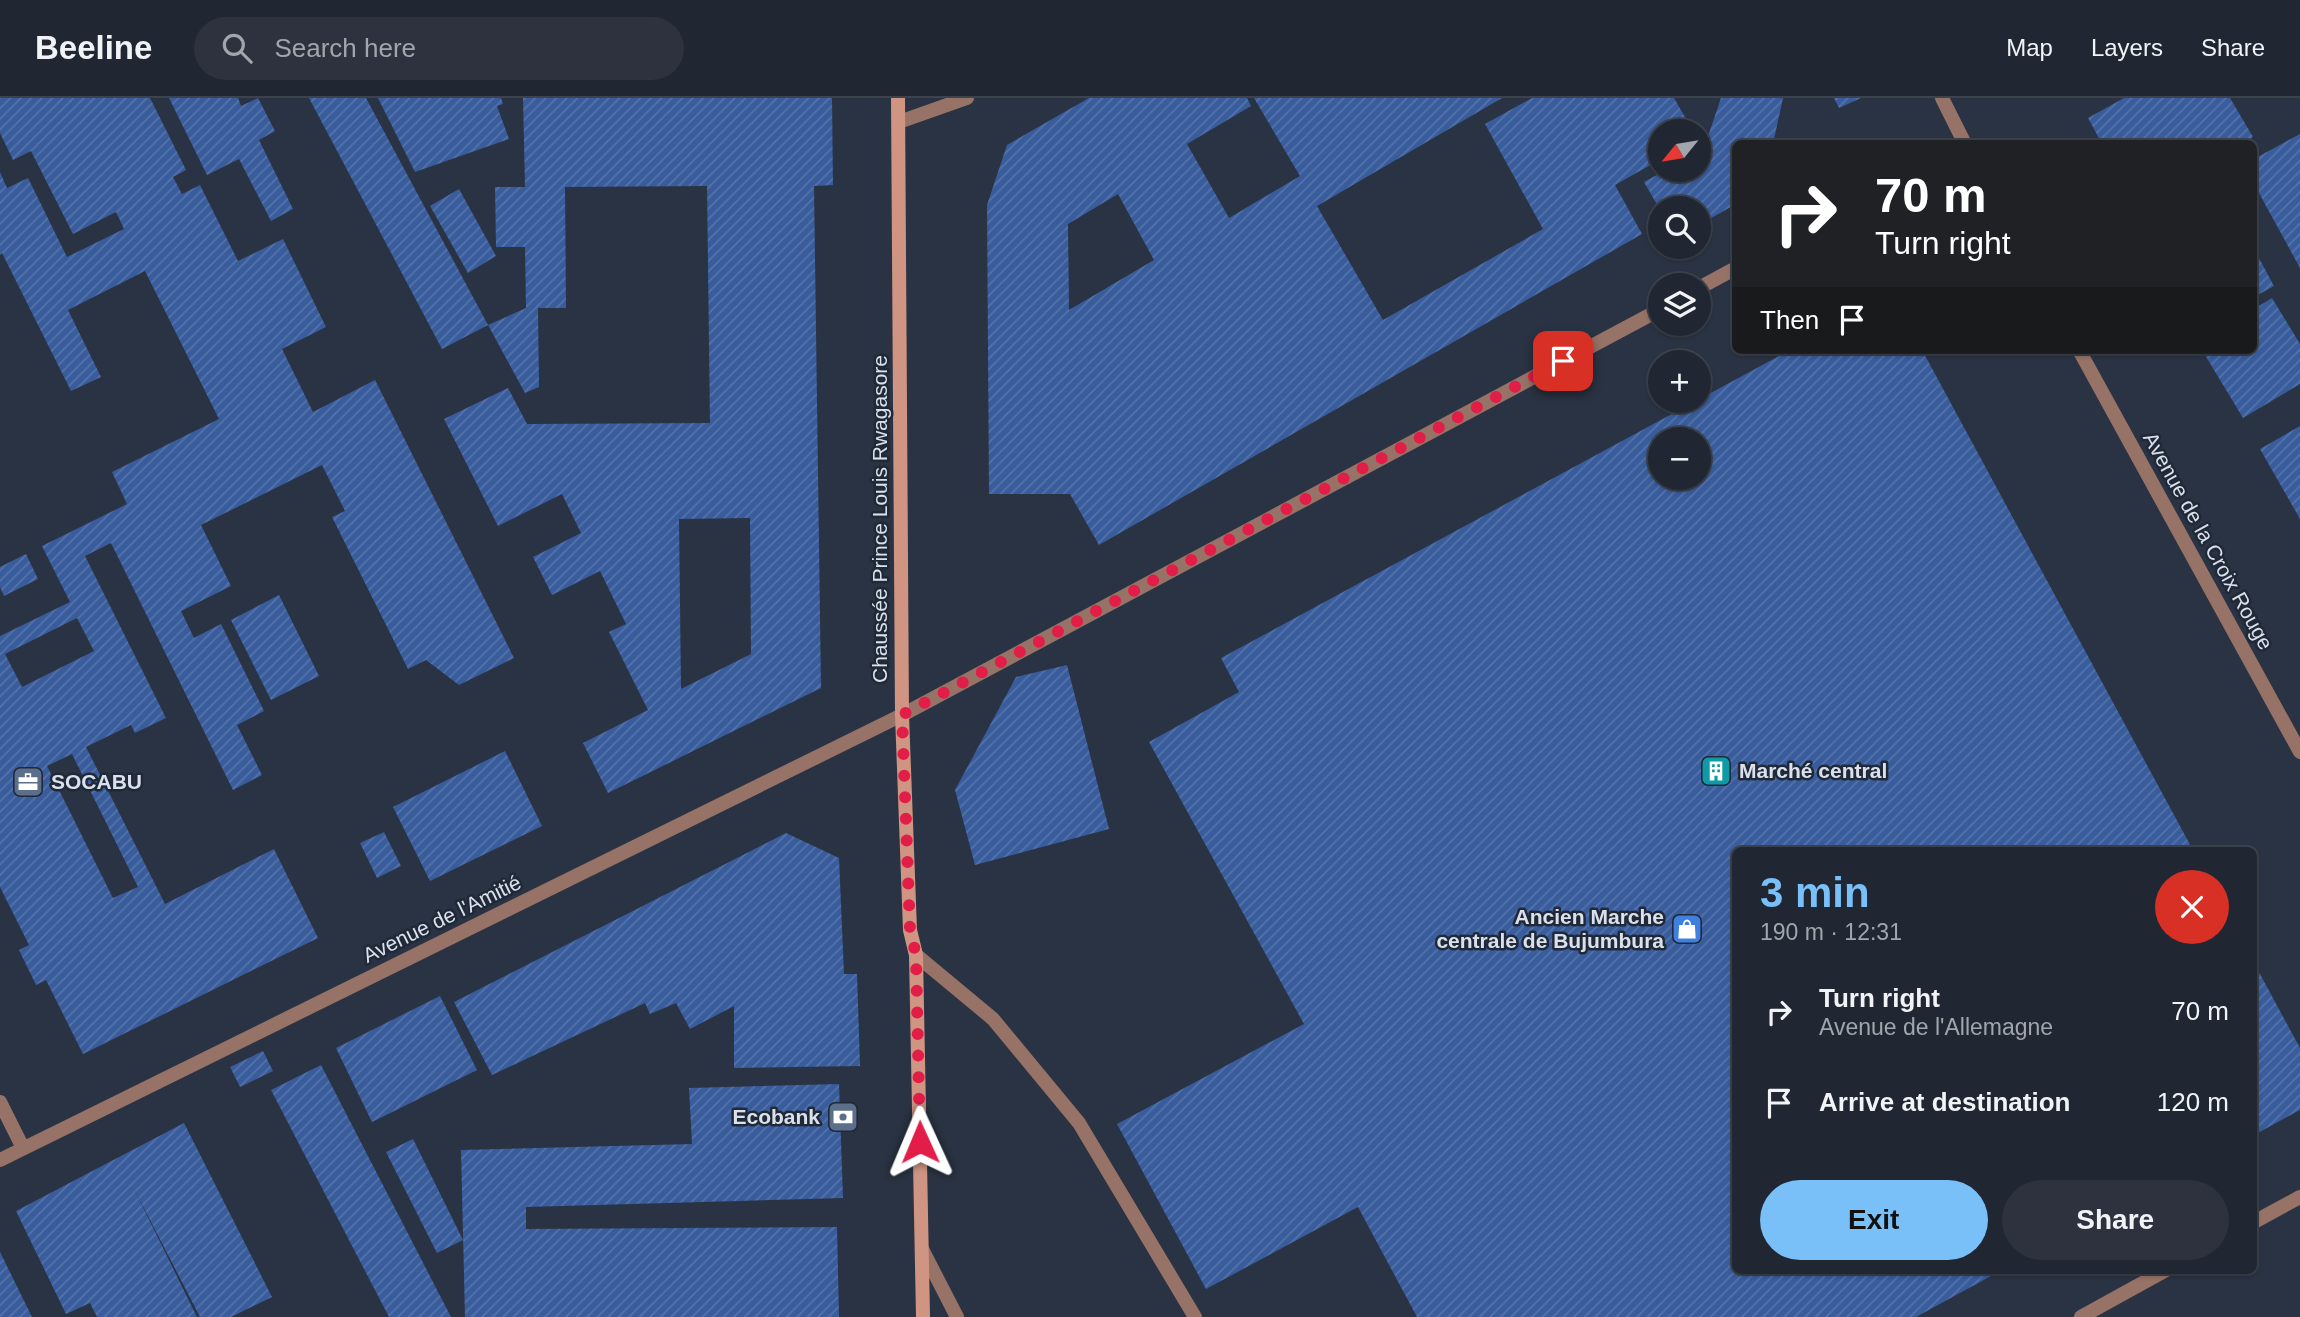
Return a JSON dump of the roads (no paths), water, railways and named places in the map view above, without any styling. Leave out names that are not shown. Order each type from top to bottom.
[{"type":"street","name":"Chaussée Prince Louis Rwagasore","points":[[898,98],[902,715],[910,930],[916,955],[923,1317]]},
{"type":"street","points":[[899,122],[967,98]]},
{"type":"street","points":[[1941,98],[1963,140]]},
{"type":"street","points":[[1711,282],[1732,270]]},
{"type":"street","name":"Avenue de l'Amitié","points":[[0,1160],[902,715],[1648,316]]},
{"type":"street","name":"Avenue de la Croix Rouge","points":[[2081,354],[2298,743]]},
{"type":"street","points":[[916,955],[993,1019],[1079,1123],[1195,1317]]},
{"type":"street","points":[[0,1102],[23,1148]]},
{"type":"street","points":[[2257,1220],[2300,1197]]},
{"type":"street","points":[[922,1249],[957,1317]]},
{"type":"street","points":[[2081,1317],[2159,1274]]},
{"type":"place","name":"Marché central","points":[[1716,771]]},
{"type":"place","name":"SOCABU","points":[[28,782]]},
{"type":"place","name":"Ancien Marche centrale de Bujumbura","points":[[1687,929]]},
{"type":"place","name":"Ecobank","points":[[843,1117]]}]
